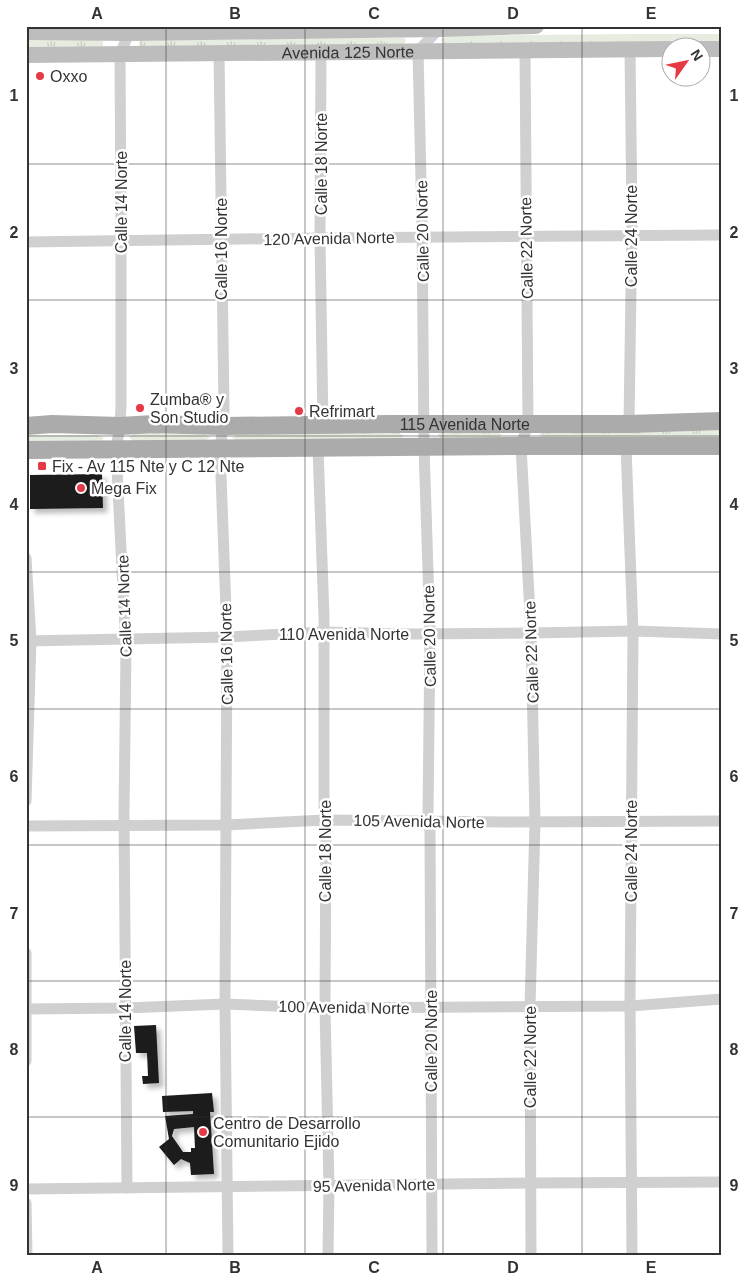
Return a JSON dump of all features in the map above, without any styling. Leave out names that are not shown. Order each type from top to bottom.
[{"type":"main road","name":"Avenida 125 Norte","points":[[26,32],[128,29],[536,26]]},
{"type":"main road","name":"Avenida 125 Norte","points":[[26,55],[660,49]]},
{"type":"main road","name":"115 Avenida Norte","points":[[26,426],[52,424],[223,426],[629,424],[722,421]]},
{"type":"main road","name":"115 Avenida Norte","points":[[26,450],[722,446]]},
{"type":"street","points":[[26,32],[27,26]]},
{"type":"street","points":[[418,52],[439,28]]},
{"type":"street","name":"Calle 14 Norte","points":[[127,1188],[124,826],[126,626],[116,449],[120,426],[120,54],[128,29]]},
{"type":"street","name":"Calle 24 Norte","points":[[629,424],[630,49]]},
{"type":"street","name":"Calle 22 Norte","points":[[525,50],[528,424],[521,446],[531,633],[535,822],[530,1007],[531,1255]]},
{"type":"street","name":"Calle 20 Norte","points":[[418,52],[424,447],[430,633],[429,822],[432,1255]]},
{"type":"street","name":"Calle 18 Norte","points":[[322,53],[320,238],[323,425]]},
{"type":"street","name":"Calle 16 Norte","points":[[219,54],[223,426],[220,449],[227,637],[225,1004],[228,1255]]},
{"type":"street","name":"120 Avenida Norte","points":[[26,242],[722,235]]},
{"type":"street","name":"Calle 24 Norte","points":[[626,447],[633,631],[630,1006],[632,1255]]},
{"type":"street","name":"Calle 18 Norte","points":[[318,448],[324,632],[328,1255]]},
{"type":"street","points":[[26,558],[29,640],[26,801]]},
{"type":"street","name":"110 Avenida Norte","points":[[29,640],[227,637],[324,632],[531,633],[633,631],[722,634]]},
{"type":"street","name":"105 Avenida Norte","points":[[26,826],[226,825],[325,820],[429,822],[722,821]]},
{"type":"street","points":[[26,953],[26,1061]]},
{"type":"street","name":"100 Avenida Norte","points":[[26,1009],[126,1008],[225,1004],[325,1008],[630,1006],[722,999]]},
{"type":"street","name":"95 Avenida Norte","points":[[26,1189],[722,1182]]},
{"type":"street","points":[[26,1203],[27,1255]]},
{"type":"green space","points":[[721,34],[722,41],[710,41],[710,38],[660,38],[660,42],[444,44],[441,40],[444,36]]},
{"type":"green space","points":[[404,38],[406,40],[404,44],[142,47],[139,45],[139,41],[142,39]]},
{"type":"green space","points":[[26,40],[97,40],[103,41],[103,46],[26,48]]},
{"type":"green space","points":[[722,429],[722,438],[546,440],[539,435],[543,431]]},
{"type":"green space","points":[[396,431],[404,436],[396,441],[242,442],[232,438],[239,433]]},
{"type":"green space","points":[[496,431],[502,435],[495,440],[443,441],[438,435],[441,432]]},
{"type":"green space","points":[[135,433],[203,433],[210,437],[203,442],[134,442],[129,437]]},
{"type":"green space","points":[[26,435],[97,435],[104,438],[97,444],[26,444]]},
{"type":"building","points":[[102,474],[103,508],[30,509],[30,475]]},
{"type":"building","points":[[156,1025],[159,1083],[143,1084],[142,1076],[148,1076],[147,1053],[136,1053],[134,1026]]},
{"type":"building","name":"Centro de Desarrollo Comunitario Ejido","points":[[212,1093],[214,1112],[210,1112],[214,1174],[191,1175],[190,1163],[181,1159],[174,1165],[159,1147],[169,1139],[165,1116],[193,1114],[193,1111],[163,1112],[162,1096]],"holes":[[[194,1127],[195,1148],[191,1148],[191,1152],[183,1152],[172,1136],[174,1129]]]},
{"type":"place","name":"Oxxo","points":[[40,76]]},
{"type":"place","name":"Zumba® y Son Studio","points":[[140,408]]},
{"type":"place","name":"Refrimart","points":[[299,411]]},
{"type":"place","name":"Fix - Av 115 Nte y C 12 Nte","points":[[42,466]]},
{"type":"place","name":"Mega Fix","points":[[81,488]]},
{"type":"place","name":"Centro de Desarrollo Comunitario Ejido","points":[[203,1132]]}]
